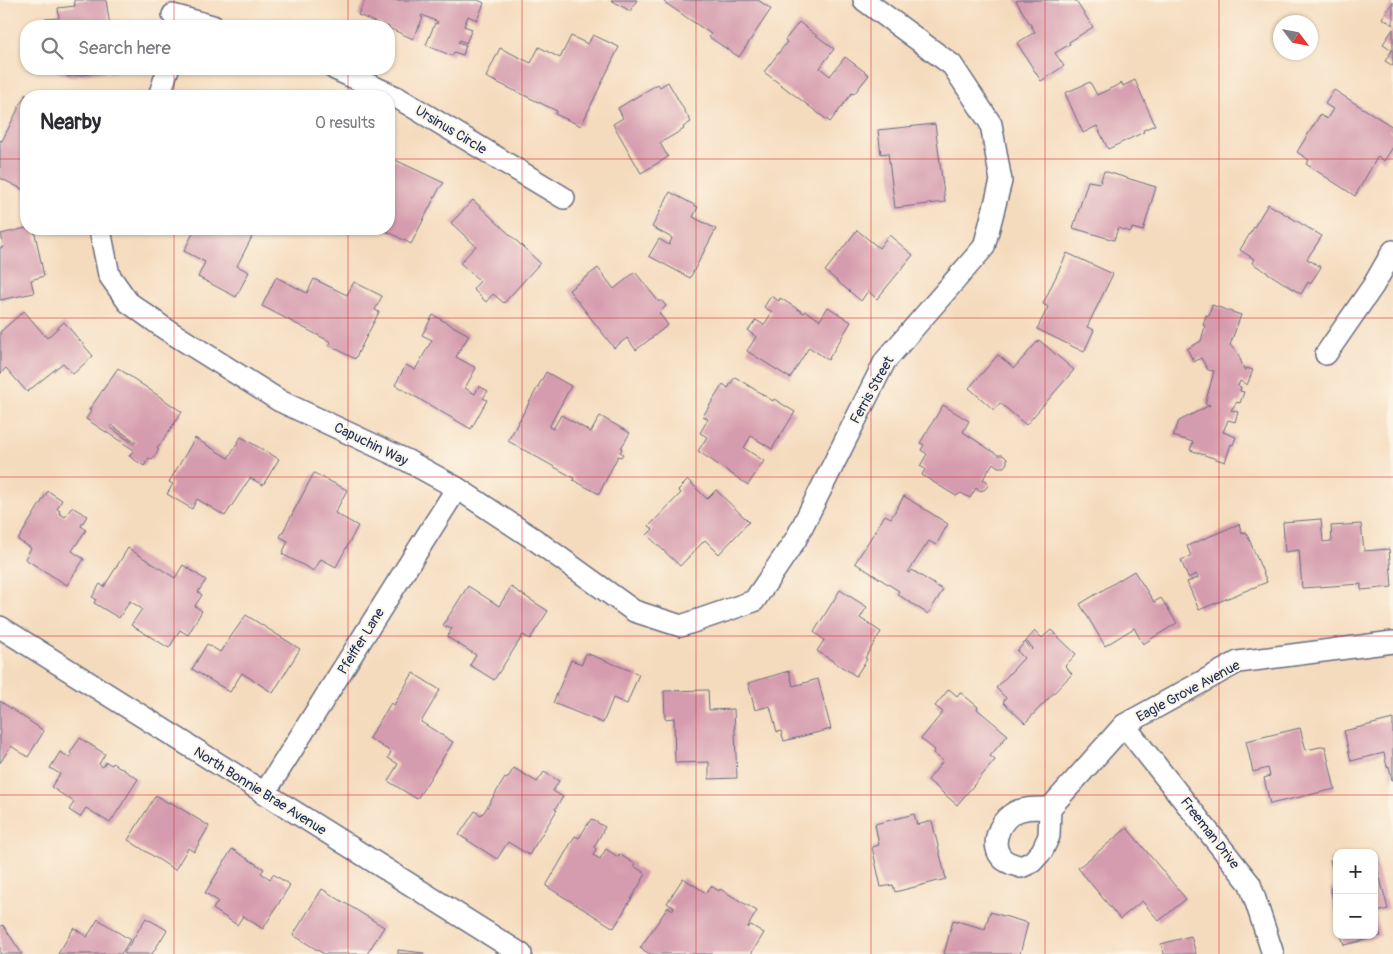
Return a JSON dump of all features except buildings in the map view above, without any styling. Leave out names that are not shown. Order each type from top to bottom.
[{"type":"street","name":"Ferris Street","points":[[681,626],[754,601],[796,539],[884,362],[984,247],[1001,181],[991,124],[952,65],[864,0]]},
{"type":"street","points":[[171,14],[192,20]]},
{"type":"street","points":[[161,90],[166,75]]},
{"type":"street","name":"Ursinus Circle","points":[[348,75],[381,90]]},
{"type":"street","name":"Ursinus Circle","points":[[395,97],[564,198]]},
{"type":"street","name":"Capuchin Way","points":[[101,235],[109,275],[128,302],[164,328],[280,401],[406,460],[458,488],[534,538],[634,611],[681,626]]},
{"type":"street","points":[[1326,354],[1373,286],[1393,251]]},
{"type":"street","name":"Pfeiffer Lane","points":[[264,794],[458,488]]},
{"type":"street","name":"North Bonnie Brae Avenue","points":[[0,627],[521,954]]},
{"type":"street","name":"Eagle Grove Avenue","points":[[1050,808],[1124,725],[1238,662],[1393,642]]},
{"type":"street","name":"Freeman Drive","points":[[1124,725],[1250,884],[1272,954]]}]
